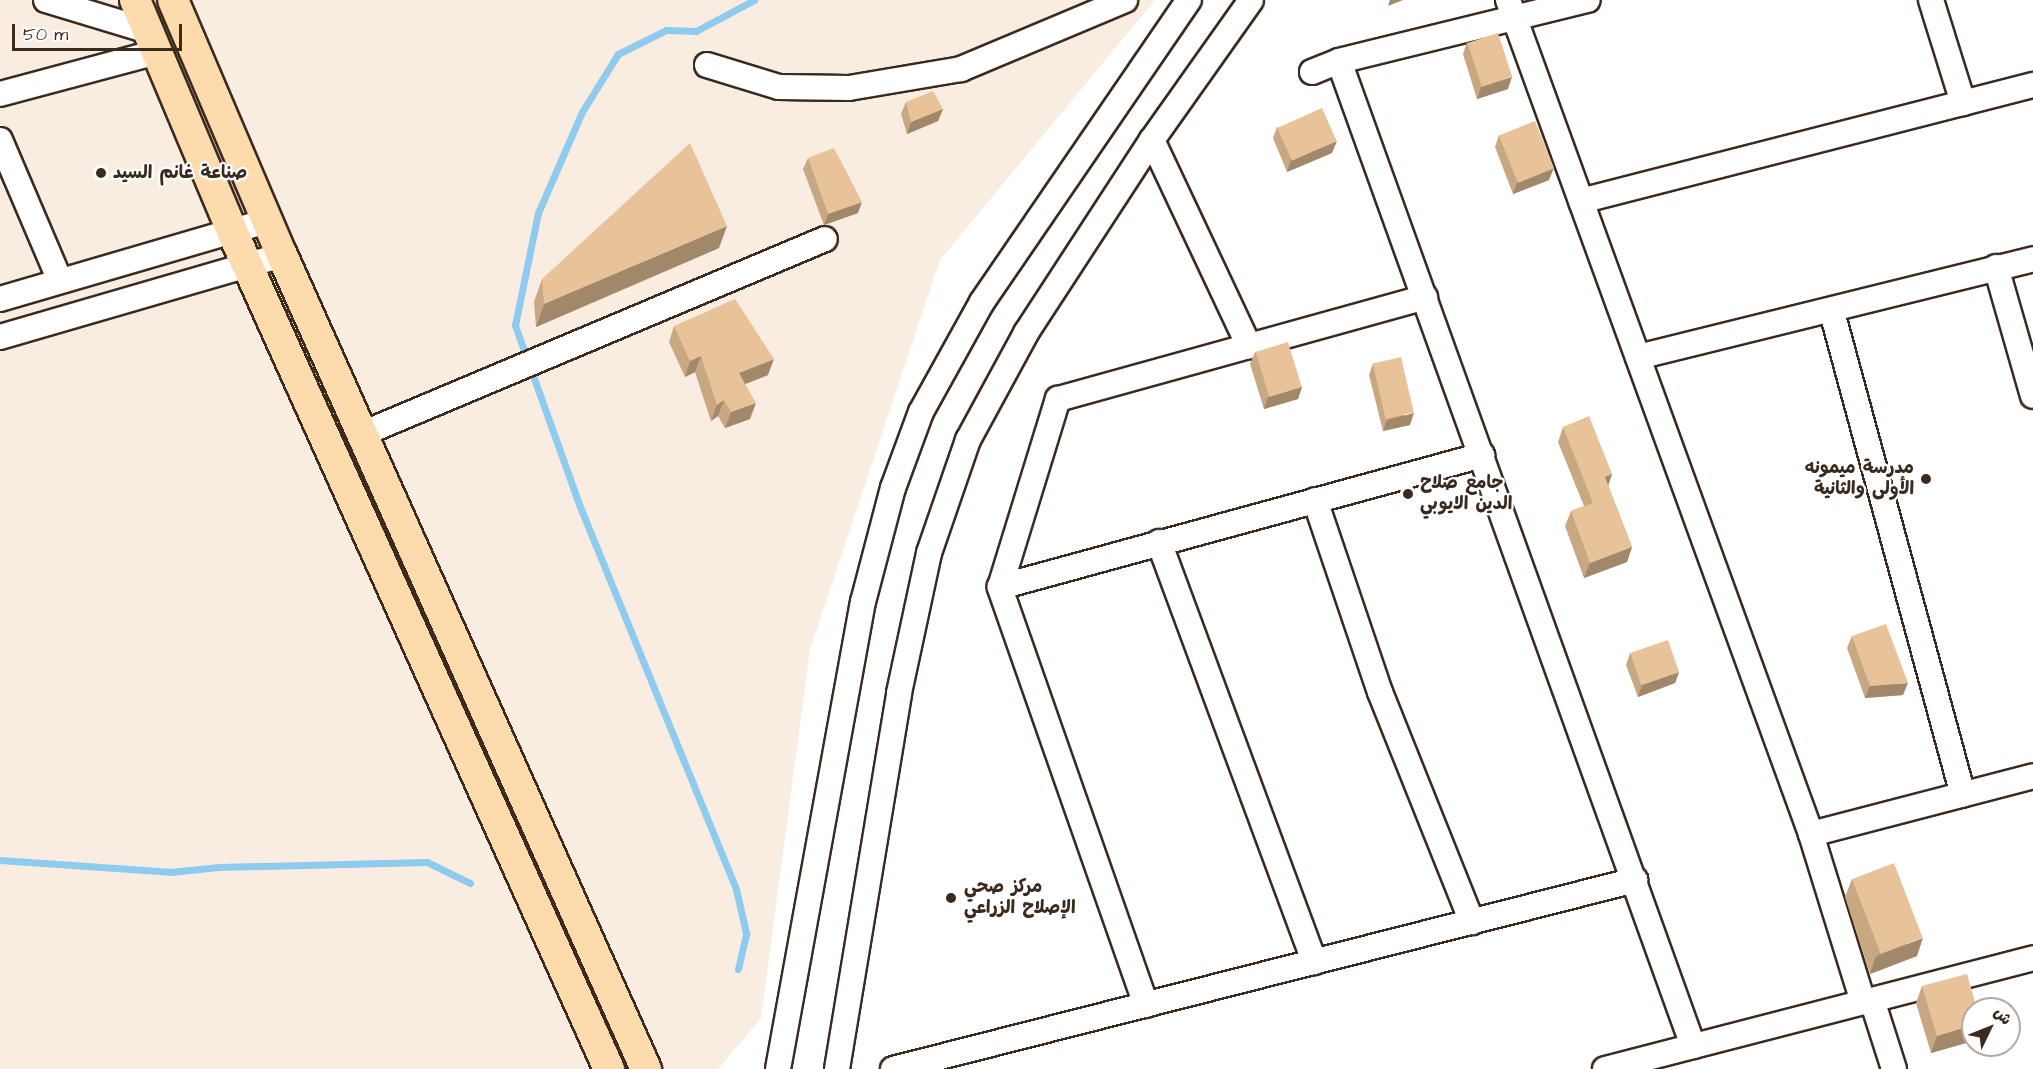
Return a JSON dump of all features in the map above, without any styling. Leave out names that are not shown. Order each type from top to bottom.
[{"type":"main road","points":[[135,0],[232,231],[609,1069]]},
{"type":"main road","points":[[173,0],[282,255],[646,1069]]},
{"type":"street","points":[[46,0],[152,42]]},
{"type":"street","points":[[707,65],[779,87],[849,87],[961,69],[1125,0]]},
{"type":"street","points":[[778,1069],[862,602],[893,488],[921,412],[982,302],[1189,0]]},
{"type":"street","points":[[837,1069],[899,693],[941,511],[968,440],[998,381],[1152,140],[1251,0]]},
{"type":"street","points":[[1312,72],[1340,61],[1512,9],[1588,0]]},
{"type":"street","points":[[1931,0],[1963,103]]},
{"type":"street","points":[[1512,9],[1894,1069]]},
{"type":"street","points":[[0,94],[152,42]]},
{"type":"street","points":[[1340,61],[1693,1046]]},
{"type":"street","points":[[1581,201],[2033,85]]},
{"type":"street","points":[[0,140],[60,281]]},
{"type":"street","points":[[1152,140],[1249,346]]},
{"type":"street","points":[[0,299],[267,221]]},
{"type":"street","points":[[362,434],[825,239]]},
{"type":"street","points":[[0,337],[282,255]]},
{"type":"street","points":[[1638,357],[1832,312],[2033,259]]},
{"type":"street","points":[[1996,267],[2033,396]]},
{"type":"street","points":[[1146,1005],[1000,587],[1058,399],[1425,297]]},
{"type":"street","points":[[1832,312],[1963,795]]},
{"type":"street","points":[[1000,587],[1482,455]]},
{"type":"street","points":[[1315,500],[1380,692],[1472,922]]},
{"type":"street","points":[[1159,542],[1314,962]]},
{"type":"street","points":[[1811,834],[2033,776]]},
{"type":"street","points":[[893,1069],[1635,880]]},
{"type":"street","points":[[1605,1069],[1634,1065],[1693,1046],[2033,958]]},
{"type":"shaded area","points":[[0,0],[1155,0],[940,260],[810,650],[761,1018],[718,1069],[0,1069]]},
{"type":"building","points":[[1498,33],[1512,77],[1482,87],[1468,43]]},
{"type":"building","points":[[933,91],[943,109],[911,122],[906,102]]},
{"type":"building","points":[[1322,108],[1337,141],[1292,161],[1277,128]]},
{"type":"building","points":[[1535,121],[1554,168],[1518,183],[1499,136]]},
{"type":"building","points":[[690,143],[727,226],[544,304],[542,279]]},
{"type":"building","points":[[834,148],[862,202],[828,214],[808,158]]},
{"type":"building","points":[[735,299],[774,359],[739,373],[756,403],[731,412],[724,400],[717,405],[701,356],[690,361],[674,326]]},
{"type":"building","points":[[1288,342],[1302,387],[1269,397],[1255,352]]},
{"type":"building","points":[[1401,357],[1414,413],[1386,419],[1373,364]]},
{"type":"building","points":[[1589,416],[1612,474],[1605,477],[1632,547],[1590,563],[1571,511],[1593,503],[1563,427]]},
{"type":"building","points":[[1886,624],[1908,683],[1870,686],[1852,636]]},
{"type":"building","points":[[1668,640],[1679,672],[1641,685],[1630,653]]},
{"type":"building","points":[[1894,863],[1923,938],[1881,954],[1852,879]]},
{"type":"building","points":[[1967,974],[1974,997],[1961,997],[1961,1029],[1937,1036],[1922,986]]},
{"type":"waterway","points":[[738,969],[746,933],[736,889],[579,504],[515,325],[538,213],[582,112],[618,54],[666,30],[696,31],[754,0]]},
{"type":"waterway","points":[[0,860],[170,872],[219,867],[427,862],[470,883]]},
{"type":"place","name":"صناعة غانم السيد","points":[[101,173]]},
{"type":"place","name":"مدرسة ميمونه الأولى والثانية","points":[[1926,479]]},
{"type":"place","name":"جامع صلاح الدين الايوبي","points":[[1408,494]]},
{"type":"place","name":"مركز صحي الإصلاح الزراعي","points":[[951,898]]}]
